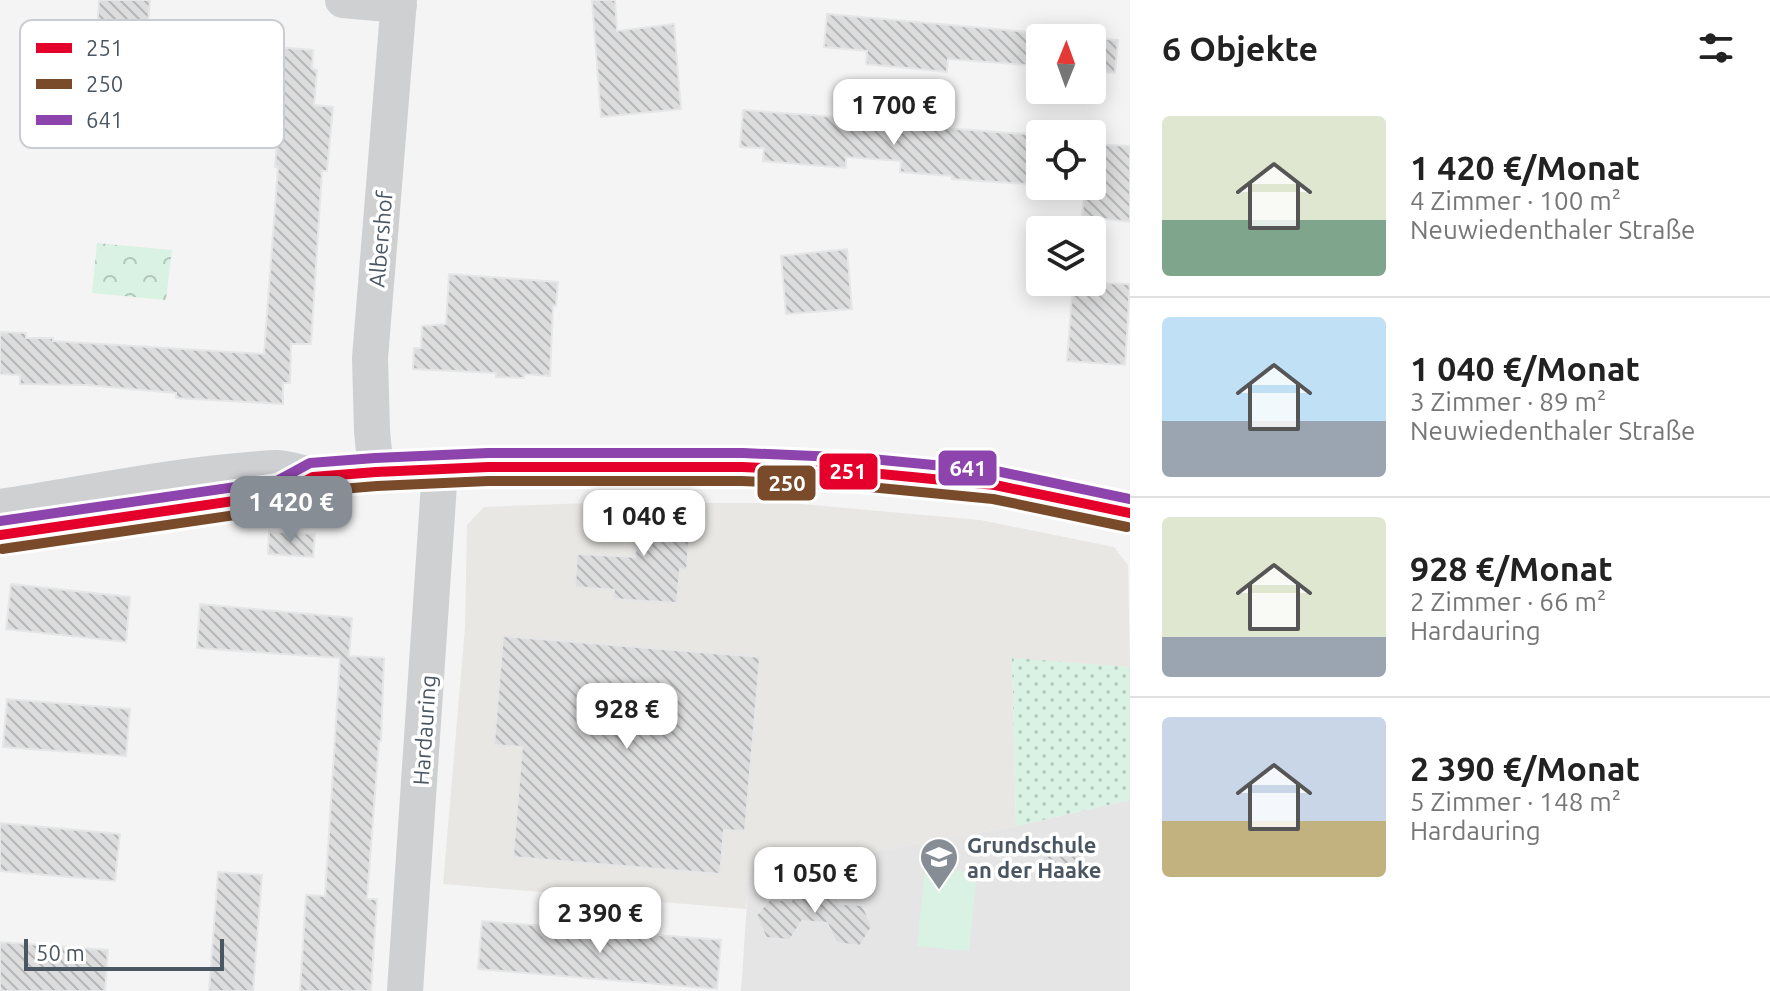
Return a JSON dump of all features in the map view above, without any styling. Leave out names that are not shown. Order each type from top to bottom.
[{"type":"street","name":"Albershof","points":[[343,0],[399,3],[370,358],[376,472]]},
{"type":"street","points":[[0,507],[168,480],[280,468],[313,477],[440,469],[647,466],[860,472],[995,485],[1130,513]]},
{"type":"street","name":"Hardauring","points":[[405,991],[440,469]]},
{"type":"street","points":[[0,535],[282,494],[313,477]]},
{"type":"shaded area","points":[[587,503],[790,503],[980,520],[1114,547],[1128,565],[1130,667],[1012,659],[1016,826],[750,874],[746,909],[443,884],[465,628],[467,525],[484,507]]},
{"type":"shaded area","name":"Grundschule an der Haake","points":[[1130,800],[1130,991],[741,991],[749,874],[1016,826]]},
{"type":"green space","points":[[97,243],[172,250],[166,300],[92,293]]},
{"type":"green space","points":[[1012,658],[1130,667],[1130,800],[1016,826]]},
{"type":"green space","points":[[925,868],[977,873],[969,951],[917,946]]},
{"type":"building","points":[[99,0],[150,0],[148,20],[98,20]]},
{"type":"building","points":[[592,0],[615,0],[617,31],[674,24],[681,109],[601,117]]},
{"type":"building","points":[[827,14],[1026,32],[1026,65],[948,59],[947,72],[866,64],[867,51],[824,47]]},
{"type":"building","points":[[1106,39],[1118,40],[1115,73],[1106,72]]},
{"type":"building","points":[[284,48],[313,50],[312,69],[317,70],[314,105],[333,107],[327,171],[322,171],[311,344],[291,344],[290,383],[283,383],[283,404],[176,398],[176,393],[86,385],[20,384],[20,375],[0,374],[0,332],[26,333],[26,338],[53,338],[53,341],[264,354],[278,167],[275,167],[276,148],[284,148]]},
{"type":"building","points":[[743,110],[1026,134],[1026,184],[900,172],[901,161],[846,157],[846,168],[763,161],[764,148],[740,147]]},
{"type":"building","points":[[1106,145],[1130,146],[1130,222],[1106,219],[1106,216],[1082,216],[1084,200],[1106,200]]},
{"type":"building","points":[[847,249],[852,309],[786,314],[781,256]]},
{"type":"building","points":[[449,274],[558,282],[556,306],[553,306],[550,376],[524,374],[524,378],[496,377],[496,373],[413,369],[414,348],[421,348],[422,326],[446,324]]},
{"type":"building","points":[[1106,283],[1130,284],[1125,365],[1067,361],[1072,296],[1106,296]]},
{"type":"building","points":[[639,503],[691,506],[687,570],[680,569],[677,603],[613,599],[614,590],[575,587],[577,554],[635,557]]},
{"type":"building","points":[[269,531],[315,534],[313,557],[268,554]]},
{"type":"building","points":[[11,584],[130,597],[126,642],[6,629]]},
{"type":"building","points":[[200,604],[352,618],[349,656],[384,658],[381,741],[367,899],[377,899],[371,991],[300,991],[306,895],[325,896],[340,658],[197,648]]},
{"type":"building","points":[[503,636],[760,657],[745,831],[724,830],[720,874],[513,857],[522,747],[494,745]]},
{"type":"building","points":[[7,699],[130,709],[126,756],[3,747]]},
{"type":"building","points":[[0,823],[120,834],[115,881],[0,871]]},
{"type":"building","points":[[1053,837],[1083,839],[1080,880],[1041,877],[1044,842],[1053,843]]},
{"type":"building","points":[[218,872],[262,875],[253,991],[209,991]]},
{"type":"building","points":[[805,881],[831,882],[840,904],[863,905],[872,927],[860,946],[836,943],[827,923],[802,921],[790,940],[766,938],[756,915],[770,899],[791,901]]},
{"type":"building","points":[[482,921],[721,940],[717,989],[478,969]]},
{"type":"building","points":[[0,942],[108,950],[105,991],[0,991]]},
{"type":"transit line","name":"641","points":[[0,521],[277,481],[310,463],[488,453],[743,453],[861,458],[996,471],[1130,499]]},
{"type":"transit line","name":"251","points":[[0,535],[282,494],[313,477],[488,467],[742,467],[860,472],[995,485],[1130,513]]},
{"type":"transit line","name":"250","points":[[2,549],[284,508],[317,491],[488,481],[742,481],[859,486],[993,499],[1127,527]]},
{"type":"place","name":"Grundschule an der Haake","points":[[939,891]]}]
